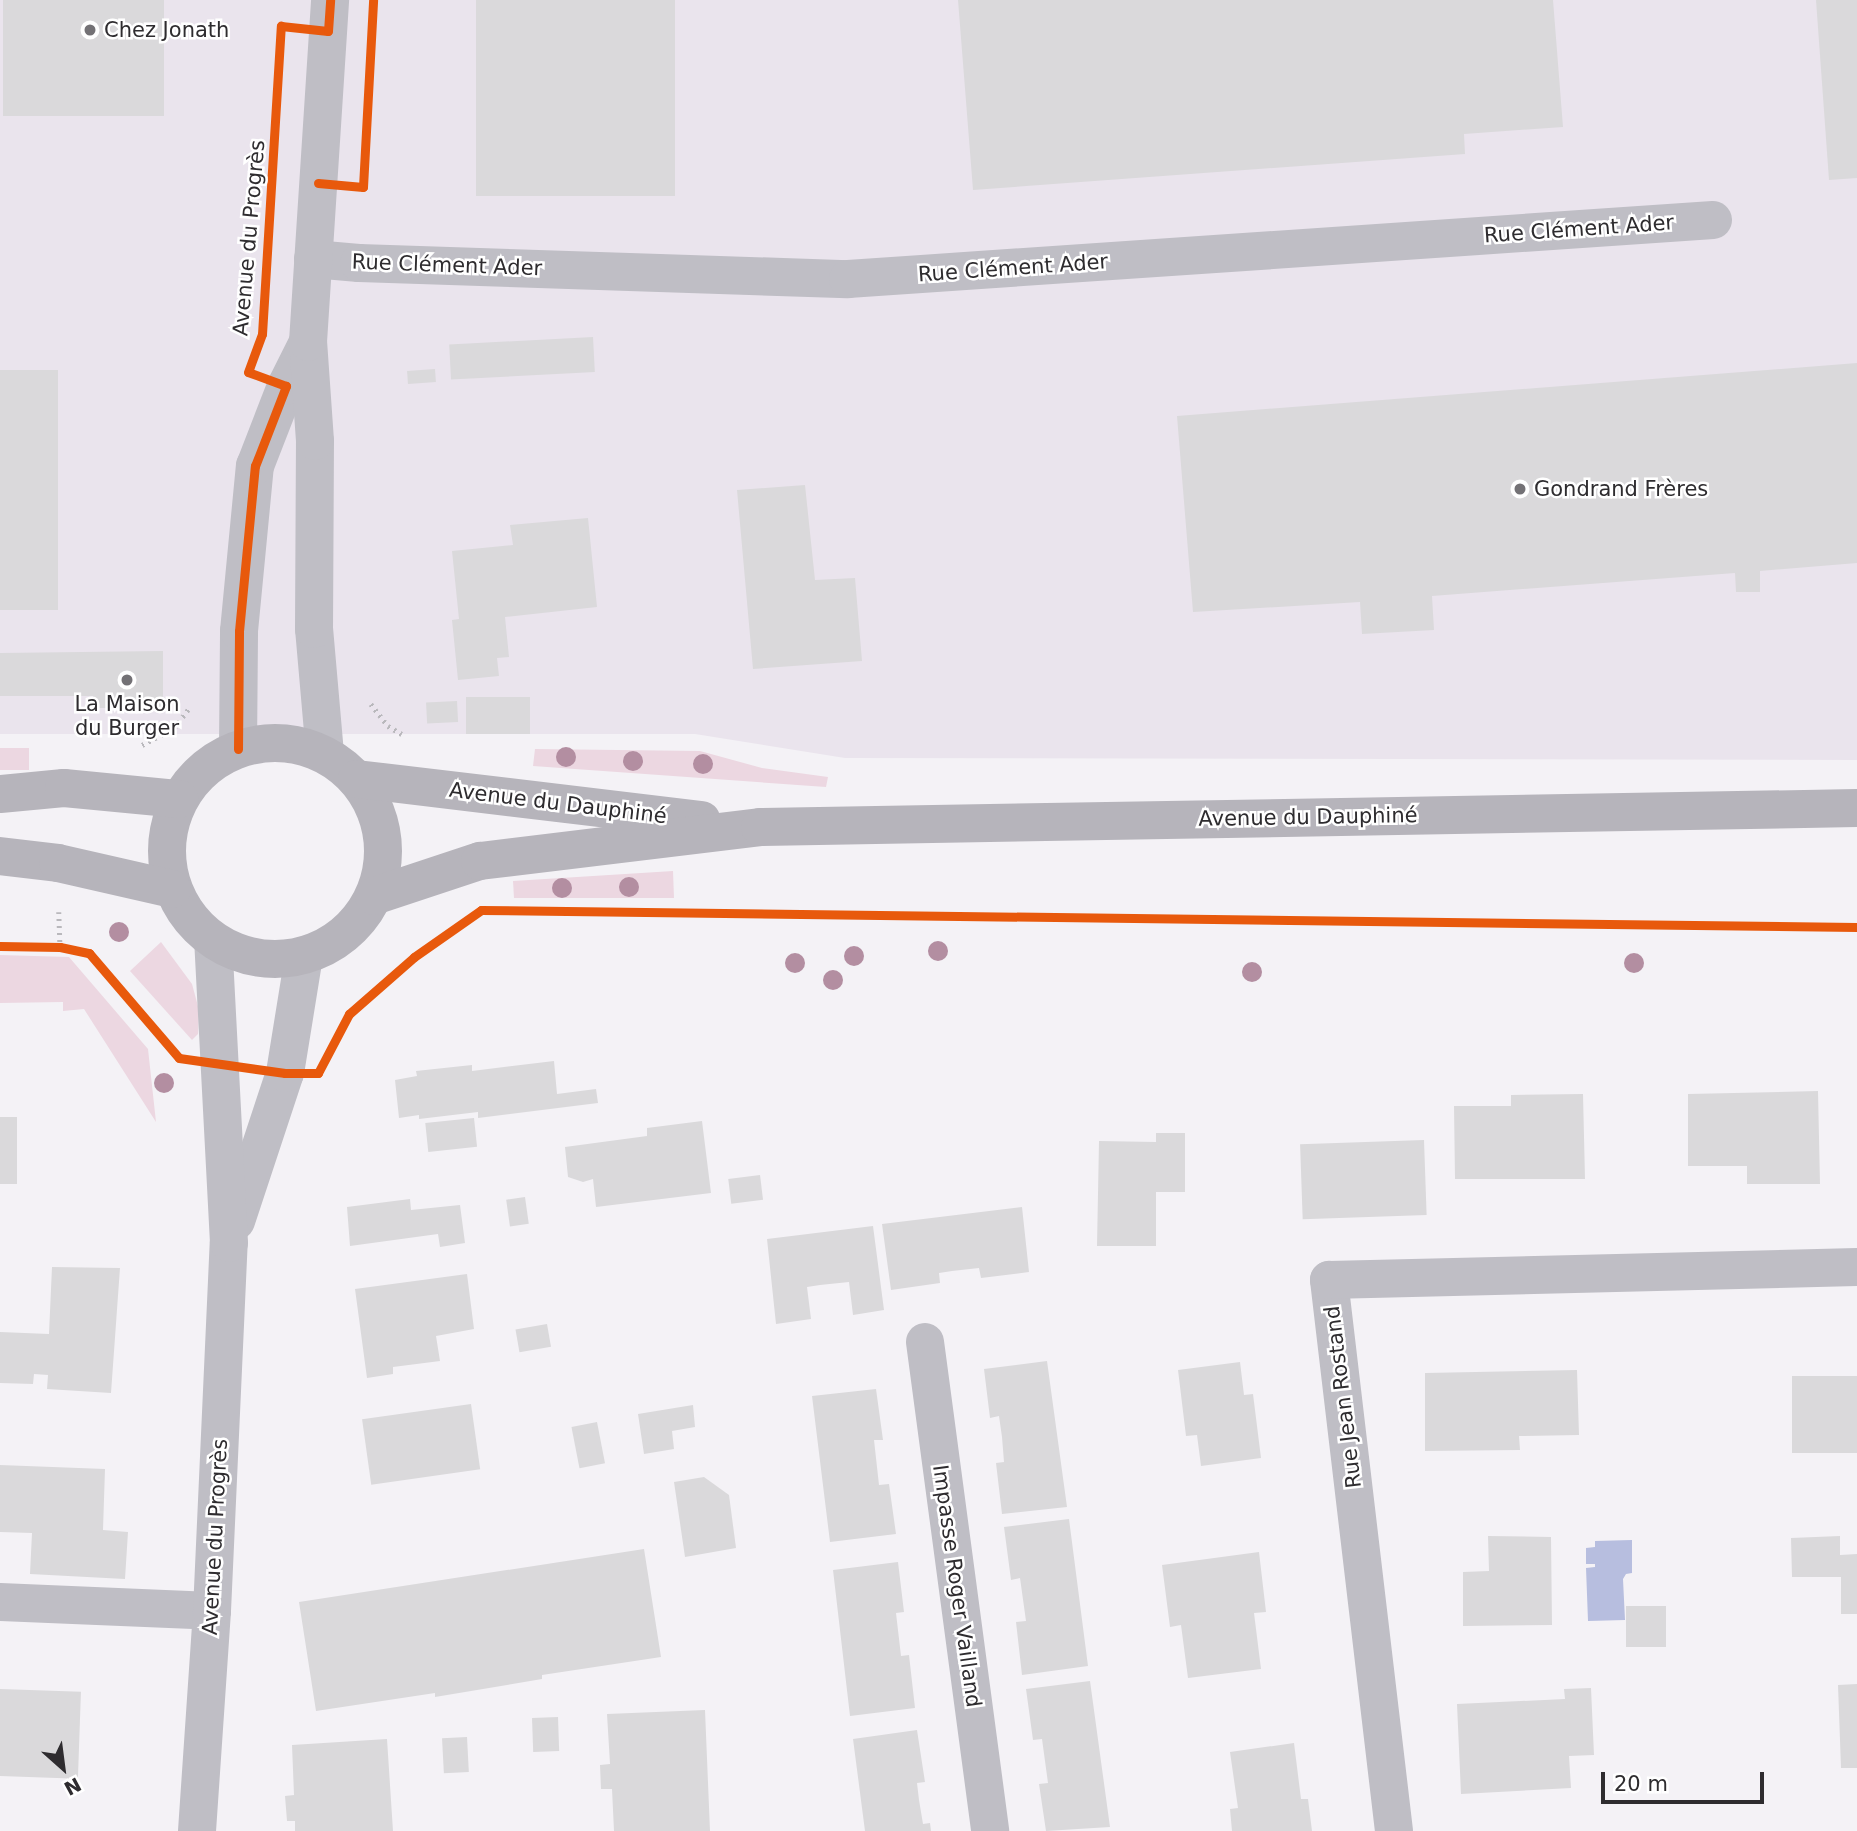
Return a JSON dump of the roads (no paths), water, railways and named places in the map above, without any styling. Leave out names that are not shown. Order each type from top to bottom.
[{"type":"main road","points":[[267,742],[296,744],[325,754],[357,779],[374,805],[383,835],[383,866],[374,896],[357,923],[333,943],[304,956],[272,960],[251,956],[213,941],[189,919],[172,889],[167,859],[168,829],[179,799],[205,769],[239,749],[267,742]]},
{"type":"main road","name":"Avenue du Dauphiné","points":[[357,779],[760,827]]},
{"type":"main road","points":[[0,794],[64,788],[179,799]]},
{"type":"main road","name":"Avenue du Dauphiné","points":[[374,896],[481,861],[760,827],[1857,808]]},
{"type":"main road","points":[[0,856],[58,863],[172,889]]},
{"type":"street","points":[[325,754],[314,629],[315,441],[308,342],[330,0]]},
{"type":"street","name":"Rue Clément Ader","points":[[313,259],[359,263],[848,279],[1713,220]]},
{"type":"street","points":[[239,749],[239,631],[255,466],[286,386],[308,342]]},
{"type":"street","name":"Avenue du Progrès","points":[[197,1831],[212,1611],[229,1243],[213,941]]},
{"type":"street","name":"Avenue du Progrès","points":[[229,1243],[285,1073],[304,956]]},
{"type":"street","name":"Rue Jean Rostand","points":[[1394,1831],[1329,1280],[1857,1268]]},
{"type":"street","name":"Impasse Roger Vailland","points":[[925,1342],[990,1831]]},
{"type":"street","points":[[0,1602],[212,1611]]},
{"type":"water","points":[[1632,1540],[1632,1573],[1626,1574],[1623,1579],[1625,1620],[1588,1621],[1586,1568],[1595,1567],[1595,1564],[1586,1564],[1586,1548],[1595,1547],[1595,1541]]},
{"type":"place","name":"Chez Jonath","points":[[90,30]]},
{"type":"place","name":"Gondrand Frères","points":[[1520,489]]},
{"type":"place","name":"La Maison du Burger","points":[[127,680]]}]
